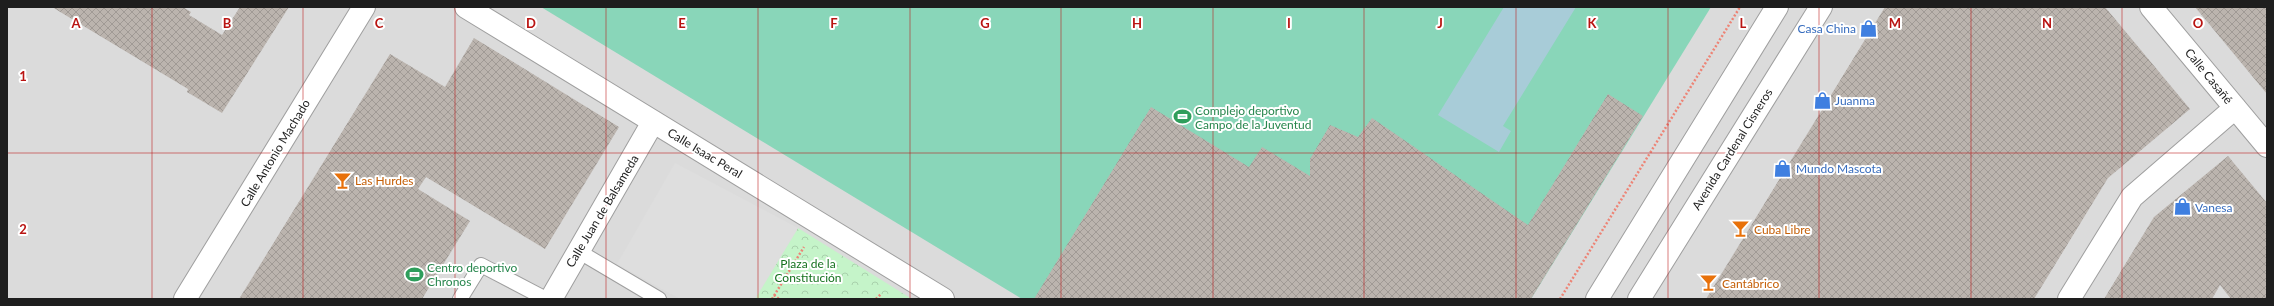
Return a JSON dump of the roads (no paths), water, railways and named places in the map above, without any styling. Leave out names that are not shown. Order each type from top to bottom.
[{"type":"street","name":"Calle Antonio Machado","points":[[185,299],[364,7]]},
{"type":"street","name":"Calle Isaac Peral","points":[[466,7],[943,299]]},
{"type":"street","points":[[1597,299],[1777,7]]},
{"type":"street","name":"Avenida Cardenal Cisneros","points":[[1615,269],[1645,296],[1821,7]]},
{"type":"street","name":"Calle Casañé","points":[[2152,7],[2267,146]]},
{"type":"street","points":[[2069,299],[2132,197],[2235,108]]},
{"type":"street","name":"Calle Juan de Balsameda","points":[[551,299],[653,122]]},
{"type":"lane","points":[[578,251],[659,299]]},
{"type":"lane","points":[[460,299],[481,265],[546,299]]},
{"type":"water","points":[[1504,7],[1576,7],[1503,126],[1511,131],[1499,152],[1438,115]]},
{"type":"place","name":"Casa China","points":[[1869,28]]},
{"type":"place","name":"Juanma","points":[[1822,100]]},
{"type":"place","name":"Complejo deportivo Campo de la Juventud","points":[[1182,117]]},
{"type":"place","name":"Mundo Mascota","points":[[1783,168]]},
{"type":"place","name":"Las Hurdes","points":[[342,180]]},
{"type":"place","name":"Vanesa","points":[[2182,207]]},
{"type":"place","name":"Cuba Libre","points":[[1741,229]]},
{"type":"place","name":"Centro deportivo Chronos","points":[[414,274]]},
{"type":"place","name":"Cantábrico","points":[[1709,283]]},
{"type":"park label","name":"Plaza de la Constitución","points":[[808,270]]}]
